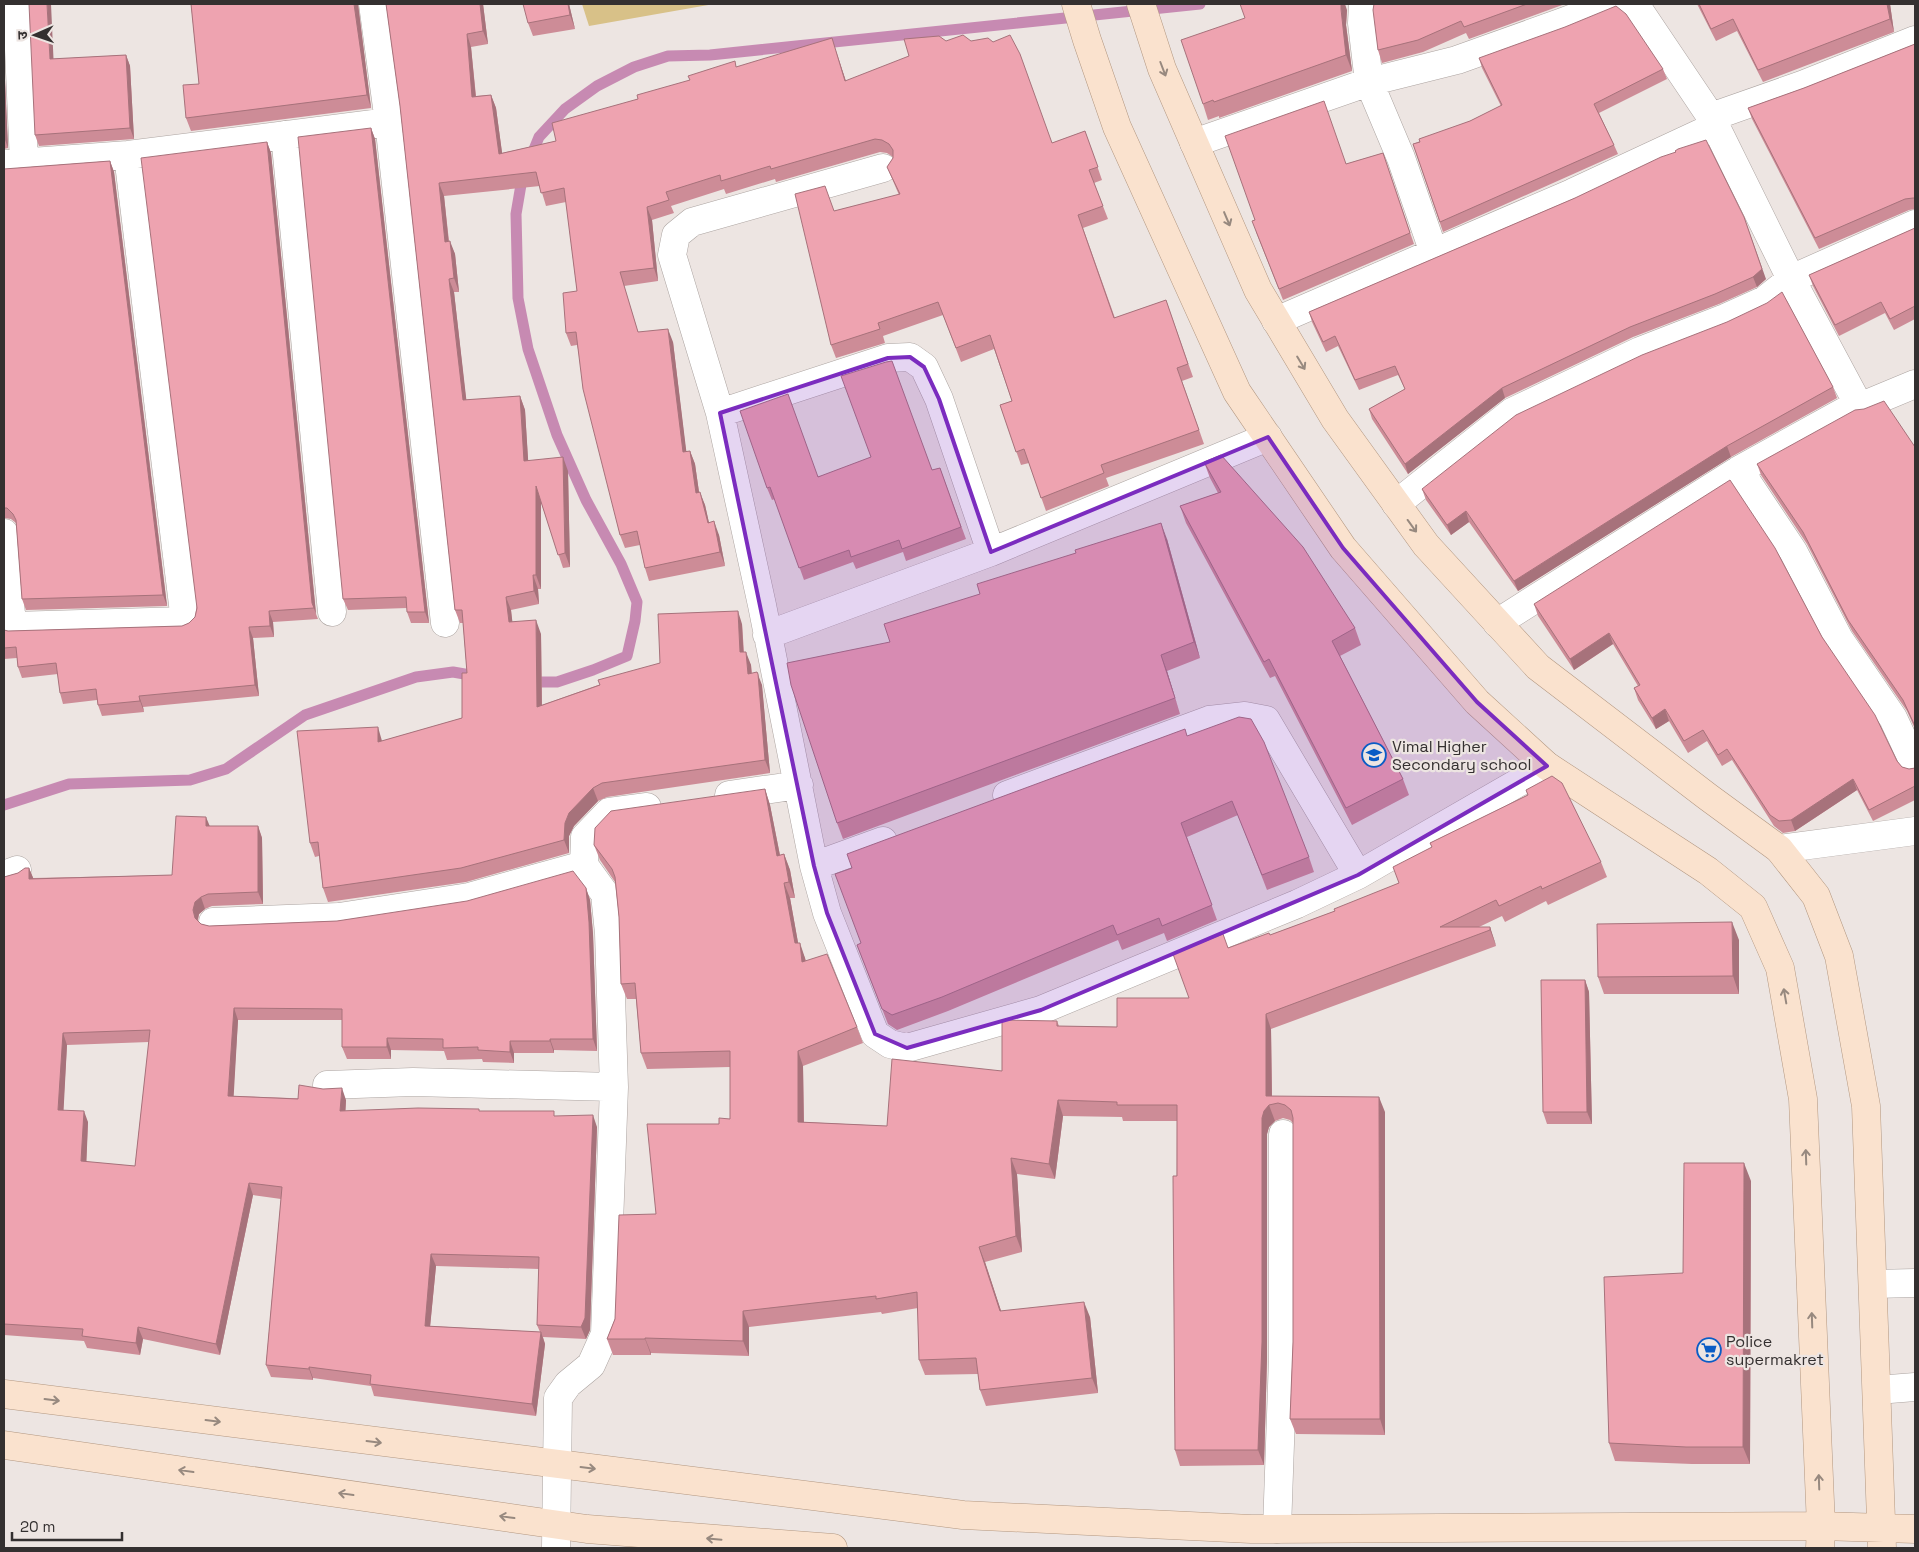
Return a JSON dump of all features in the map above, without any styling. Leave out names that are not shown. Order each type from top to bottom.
[{"type":"main road","points":[[1076,4],[1117,127],[1237,392],[1343,548],[1477,702],[1547,766],[1708,871],[1753,906],[1780,968],[1804,1099],[1820,1537]]},
{"type":"main road","points":[[1144,14],[1162,69],[1258,290],[1335,419],[1426,545],[1538,668],[1708,797],[1779,848],[1816,896],[1839,956],[1866,1106],[1882,1538]]},
{"type":"main road","points":[[4,1394],[962,1515],[1277,1530],[1882,1538],[1915,1529]]},
{"type":"main road","points":[[4,1445],[556,1536],[597,1530],[833,1548]]},
{"type":"street","points":[[17,4],[14,163],[128,155],[389,122]]},
{"type":"street","points":[[373,4],[389,122],[445,623]]},
{"type":"street","points":[[1363,4],[1362,23],[1368,82],[1401,158],[1434,253]]},
{"type":"street","points":[[1194,143],[1368,82],[1457,60],[1610,4]]},
{"type":"street","points":[[1630,4],[1640,13],[1713,121],[1791,279],[1858,404]]},
{"type":"street","points":[[1276,321],[1572,193],[1713,121],[1915,40]]},
{"type":"street","points":[[285,135],[332,612]]},
{"type":"street","points":[[4,533],[12,626],[185,621],[128,155]]},
{"type":"street","points":[[882,168],[692,222],[676,235],[672,255],[720,413],[762,605],[814,866],[827,913],[875,1034],[890,1044],[906,1048],[1041,1010],[1126,974],[1215,940],[1358,875],[1547,766]]},
{"type":"street","points":[[1396,504],[1512,412],[1640,351],[1725,318],[1765,300],[1791,279],[1915,224]]},
{"type":"street","points":[[720,413],[888,358],[910,357],[924,366],[939,399],[991,552]]},
{"type":"street","points":[[1497,623],[1739,470],[1858,404],[1862,406],[1915,384]]},
{"type":"street","points":[[767,635],[991,552],[1268,437]]},
{"type":"street","points":[[1739,470],[1794,551],[1839,639],[1893,718],[1915,765]]},
{"type":"street","points":[[980,805],[1209,720],[1245,716],[1266,720],[1358,875]]},
{"type":"street","points":[[704,799],[799,785]]},
{"type":"street","points":[[556,1536],[558,1398],[568,1384],[591,1365],[605,1334],[614,1087],[609,934],[605,894],[584,865],[585,837],[609,812],[676,803]]},
{"type":"street","points":[[1779,848],[1915,831]]},
{"type":"street","points":[[814,866],[906,832]]},
{"type":"street","points":[[212,922],[339,918],[469,896],[584,865]]},
{"type":"street","points":[[327,1085],[413,1082],[614,1087]]},
{"type":"street","points":[[1277,1530],[1283,1358],[1283,1134]]},
{"type":"street","points":[[1873,1284],[1915,1283]]},
{"type":"street","points":[[1877,1390],[1915,1387]]},
{"type":"highlighted area","points":[[910,357],[924,367],[939,399],[991,552],[1268,437],[1343,548],[1477,702],[1547,766],[1358,875],[1041,1010],[907,1048],[875,1034],[827,913],[814,866],[720,413],[888,358]]},
{"type":"shaded area","points":[[582,4],[714,4],[589,26]]},
{"type":"building","points":[[29,4],[47,4],[50,59],[126,55],[130,128],[35,135]]},
{"type":"building","points":[[191,4],[354,4],[367,95],[186,118],[183,85],[199,84]]},
{"type":"building","points":[[386,4],[480,4],[483,31],[467,34],[472,97],[491,95],[499,154],[556,141],[552,123],[638,99],[637,95],[690,80],[688,76],[735,61],[736,67],[832,38],[845,81],[909,56],[904,39],[939,36],[946,41],[963,35],[971,41],[988,38],[993,42],[1010,35],[1020,54],[1052,143],[1085,131],[1098,167],[1089,170],[1103,206],[1078,215],[1114,318],[1166,300],[1188,364],[1177,368],[1199,430],[1101,465],[1104,473],[1041,498],[1024,449],[1016,452],[1000,405],[1012,401],[990,335],[956,348],[938,302],[878,323],[880,329],[831,345],[795,194],[825,186],[834,211],[900,194],[887,167],[893,158],[893,150],[889,144],[875,139],[771,169],[770,166],[721,181],[720,175],[666,192],[669,200],[647,207],[654,268],[620,272],[638,332],[668,329],[683,452],[690,451],[696,493],[700,492],[708,523],[714,521],[720,552],[645,568],[637,531],[620,535],[583,389],[576,332],[566,333],[563,293],[577,291],[564,188],[541,193],[536,172],[439,183],[445,242],[450,241],[454,278],[449,279],[463,400],[520,396],[524,461],[563,457],[565,553],[558,555],[536,486],[536,575],[533,575],[534,591],[506,597],[509,622],[536,620],[537,707],[600,685],[598,680],[660,663],[658,614],[738,611],[740,652],[746,652],[748,674],[757,672],[758,674],[765,760],[602,783],[593,788],[569,813],[565,823],[564,840],[461,868],[323,888],[318,842],[310,843],[297,731],[378,727],[378,742],[462,718],[462,673],[467,673],[462,610],[455,610],[400,106]]},
{"type":"building","points":[[523,4],[568,4],[570,15],[528,23]]},
{"type":"building","points":[[1240,4],[1341,4],[1346,55],[1214,102],[1213,100],[1203,104],[1181,40],[1245,18]]},
{"type":"building","points":[[1374,4],[1527,4],[1464,27],[1461,21],[1418,40],[1378,50],[1373,10]]},
{"type":"building","points":[[1699,4],[1887,4],[1890,19],[1758,70],[1733,19],[1711,29]]},
{"type":"building","points":[[1616,6],[1626,14],[1663,69],[1594,104],[1614,145],[1440,222],[1413,144],[1420,142],[1419,139],[1470,121],[1502,105],[1479,58],[1565,27]]},
{"type":"building","points":[[1915,44],[1915,198],[1905,199],[1815,238],[1748,108]]},
{"type":"building","points":[[1324,101],[1346,164],[1383,153],[1410,233],[1279,289],[1252,221],[1255,220],[1225,136]]},
{"type":"building","points":[[371,128],[425,612],[407,612],[406,597],[343,599],[298,137]]},
{"type":"building","points":[[1706,140],[1744,217],[1762,269],[1753,277],[1630,327],[1502,388],[1405,464],[1369,409],[1405,389],[1395,366],[1355,380],[1335,336],[1323,342],[1309,312],[1575,198],[1661,157],[1676,152],[1678,149]]},
{"type":"building","points":[[267,142],[314,608],[269,611],[270,626],[249,627],[255,685],[139,696],[140,701],[98,705],[96,689],[60,693],[56,663],[18,667],[16,647],[4,648],[4,630],[182,626],[189,623],[195,617],[197,608],[141,158]]},
{"type":"building","points":[[110,161],[163,595],[22,599],[16,520],[7,508],[4,508],[4,169]]},
{"type":"building","points":[[1915,228],[1915,306],[1890,319],[1881,302],[1835,325],[1809,275]]},
{"type":"building","points":[[1782,292],[1833,387],[1727,446],[1514,581],[1466,511],[1447,525],[1422,489],[1516,415],[1642,355],[1727,322],[1767,303]]},
{"type":"building","points":[[892,361],[932,470],[940,468],[961,527],[902,549],[899,540],[851,557],[849,550],[799,568],[770,487],[767,488],[740,411],[788,394],[818,477],[871,457],[841,376]]},
{"type":"building","points":[[1884,401],[1915,447],[1915,726],[1903,700],[1848,620],[1803,532],[1757,464],[1855,410],[1864,409]]},
{"type":"building","points":[[1221,455],[1303,547],[1355,628],[1332,641],[1403,779],[1346,808],[1269,659],[1264,662],[1180,506],[1221,492],[1204,462]]},
{"type":"building","points":[[1730,480],[1775,548],[1822,637],[1875,715],[1897,761],[1902,767],[1915,768],[1915,786],[1869,810],[1853,779],[1791,820],[1779,821],[1770,815],[1727,749],[1718,755],[1703,730],[1684,741],[1665,709],[1652,718],[1634,688],[1640,685],[1609,633],[1570,659],[1534,604]]},
{"type":"building","points":[[1161,523],[1194,642],[1161,655],[1175,698],[837,823],[791,685],[787,663],[890,642],[884,624],[980,594],[977,584],[1076,553],[1075,550]]},
{"type":"building","points":[[1239,717],[1251,719],[1264,742],[1309,857],[1262,875],[1232,801],[1181,823],[1212,905],[1162,926],[1159,918],[1117,935],[1113,925],[942,997],[892,1015],[882,1009],[857,945],[861,943],[835,874],[852,868],[847,854],[1185,729],[1187,736]]},
{"type":"building","points":[[1552,776],[1562,783],[1601,862],[1542,889],[1541,886],[1499,906],[1496,900],[1440,927],[1490,927],[1490,930],[1266,1014],[1266,1096],[1379,1097],[1380,1419],[1290,1419],[1293,1342],[1293,1118],[1291,1110],[1285,1105],[1278,1103],[1269,1105],[1264,1111],[1262,1118],[1262,1342],[1258,1450],[1175,1450],[1173,1176],[1177,1176],[1177,1105],[1117,1105],[1117,1102],[1058,1100],[1049,1164],[1011,1158],[1016,1236],[979,1247],[1000,1311],[1084,1302],[1092,1378],[980,1390],[976,1358],[919,1360],[917,1292],[876,1299],[876,1296],[743,1311],[743,1341],[645,1338],[607,1339],[615,1319],[619,1215],[656,1214],[647,1124],[719,1124],[719,1118],[730,1119],[730,1051],[641,1053],[635,983],[621,984],[619,917],[615,877],[612,869],[594,845],[595,828],[611,811],[765,789],[777,856],[784,854],[789,882],[784,883],[795,943],[800,943],[802,962],[827,954],[857,1027],[798,1051],[798,1122],[887,1126],[892,1059],[1002,1071],[1002,1020],[1057,1021],[1057,1026],[1117,1027],[1117,998],[1189,998],[1173,954],[1223,934],[1228,948],[1269,933],[1270,935],[1335,911],[1334,909],[1399,883],[1393,867],[1432,847],[1430,843],[1528,795],[1526,790]]},
{"type":"building","points":[[176,816],[206,817],[206,826],[258,826],[258,892],[208,894],[201,897],[195,902],[193,910],[195,918],[201,924],[209,926],[337,921],[467,901],[573,871],[586,888],[593,1039],[510,1041],[510,1052],[478,1050],[478,1047],[443,1048],[443,1039],[387,1038],[387,1047],[342,1047],[342,1009],[234,1008],[228,1096],[298,1099],[299,1085],[323,1089],[342,1088],[340,1111],[418,1108],[479,1109],[479,1111],[554,1111],[554,1116],[593,1115],[585,1318],[581,1327],[537,1325],[539,1257],[431,1254],[425,1326],[541,1332],[532,1404],[370,1384],[371,1375],[309,1367],[309,1369],[266,1365],[282,1187],[249,1183],[216,1344],[138,1327],[136,1343],[82,1336],[83,1329],[4,1324],[4,877],[18,873],[25,868],[29,868],[29,879],[172,875]],"holes":[[[150,1030],[135,1166],[81,1161],[84,1111],[58,1110],[63,1033]]]},
{"type":"building","points":[[1732,922],[1733,976],[1598,977],[1597,924]]},
{"type":"building","points":[[1541,980],[1585,980],[1587,1112],[1543,1112]]},
{"type":"building","points":[[1684,1163],[1744,1163],[1743,1447],[1686,1447],[1609,1443],[1604,1277],[1683,1273]]},
{"type":"waterway","points":[[530,159],[539,137],[565,109],[597,86],[634,67],[668,56],[710,55],[1200,4]]},
{"type":"waterway","points":[[523,173],[516,214],[518,298],[528,349],[557,435],[586,500],[621,564],[637,602],[627,656],[557,682],[526,682]]},
{"type":"waterway","points":[[4,805],[69,784],[190,780],[226,769],[305,715],[416,677],[453,672],[476,676]]},
{"type":"place","name":"Vimal Higher Secondary school","points":[[1374,755]]},
{"type":"place","name":"Police supermakret","points":[[1709,1350]]}]
